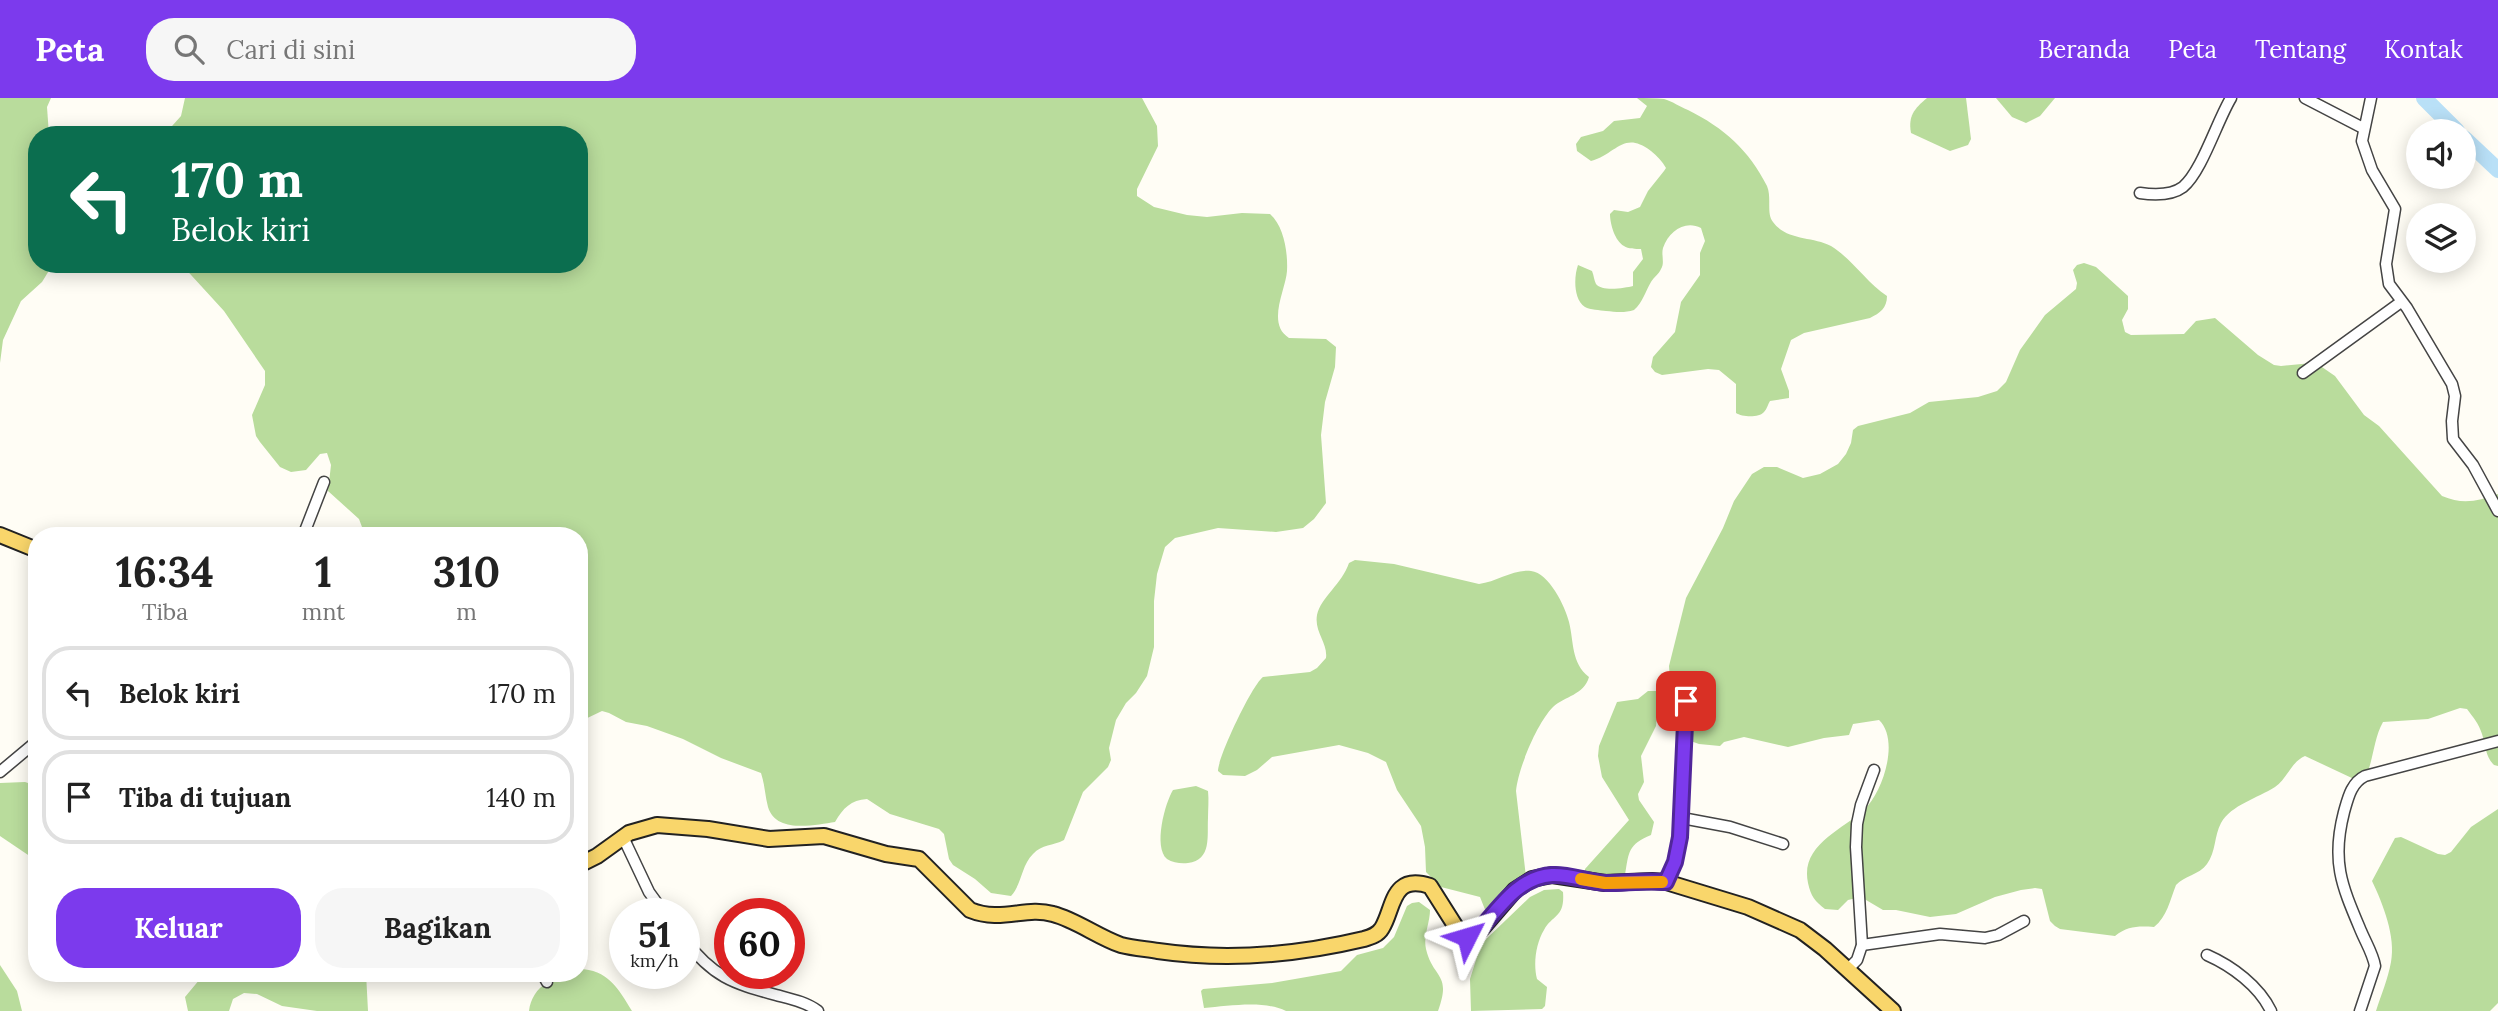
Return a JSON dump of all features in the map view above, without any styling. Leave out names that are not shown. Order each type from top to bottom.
[{"type":"main road","points":[[0,535],[28,546]]},
{"type":"main road","points":[[588,860],[623,837],[644,827],[657,825],[708,829],[769,839],[824,836],[886,854],[919,859],[970,910],[979,914],[998,917],[1038,912],[1053,914],[1122,945],[1210,957],[1246,957],[1372,937],[1382,928],[1395,895],[1415,884],[1430,886],[1461,935],[1467,937],[1476,934],[1515,890],[1531,879],[1552,875],[1605,883],[1666,882],[1748,907],[1800,930],[1848,969],[1893,1011]]},
{"type":"street","points":[[2140,193],[2164,194],[2183,187],[2197,166],[2231,98]]},
{"type":"street","points":[[2305,98],[2363,128]]},
{"type":"street","points":[[2371,98],[2362,141],[2366,157],[2395,209],[2386,270],[2389,284],[2452,384],[2455,396],[2453,439],[2473,465],[2498,512]]},
{"type":"street","points":[[2303,373],[2401,302]]},
{"type":"street","points":[[306,527],[324,482]]},
{"type":"street","points":[[1666,882],[1675,862],[1682,818],[1682,756],[1686,701]]},
{"type":"street","points":[[2360,1011],[2375,966],[2340,876],[2337,847],[2351,790],[2356,782],[2365,776],[2498,741]]},
{"type":"street","points":[[0,772],[28,749]]},
{"type":"street","points":[[1848,969],[1857,960],[1862,944],[1857,824],[1874,770]]},
{"type":"street","points":[[1682,818],[1730,827],[1783,844]]},
{"type":"street","points":[[623,837],[653,898]]},
{"type":"street","points":[[1862,944],[1940,934],[1986,938],[1998,935],[2024,921]]},
{"type":"street","points":[[2207,955],[2241,975],[2266,1000],[2272,1011]]},
{"type":"street","points":[[700,956],[727,980],[808,1005],[817,1011]]},
{"type":"green space","points":[[0,98],[51,98],[47,107],[48,126],[28,126],[28,273],[48,273],[42,282],[21,301],[3,340],[0,363]]},
{"type":"green space","points":[[185,98],[1142,98],[1157,126],[1158,146],[1137,189],[1137,196],[1154,207],[1187,215],[1207,217],[1242,213],[1270,214],[1279,225],[1287,256],[1286,278],[1278,315],[1282,332],[1289,338],[1326,339],[1336,347],[1335,367],[1325,402],[1321,435],[1326,503],[1303,528],[1276,532],[1218,528],[1175,538],[1165,547],[1157,574],[1154,647],[1147,676],[1116,720],[1109,748],[1111,760],[1108,767],[1083,792],[1064,840],[1040,848],[1033,854],[1011,896],[991,893],[953,865],[949,859],[944,834],[939,829],[890,814],[867,799],[848,806],[835,822],[807,826],[787,824],[772,816],[761,773],[721,758],[683,739],[647,726],[626,722],[609,713],[602,711],[588,718],[588,527],[362,527],[359,519],[328,491],[331,465],[327,453],[320,454],[306,470],[291,472],[280,467],[256,436],[252,415],[265,385],[265,371],[224,311],[189,273],[588,273],[588,126],[172,126],[181,116]]},
{"type":"green space","points":[[1637,98],[1667,100],[1724,132],[1744,151],[1760,173],[1767,186],[1773,222],[1792,235],[1831,246],[1887,296],[1882,310],[1870,318],[1804,333],[1791,340],[1781,369],[1789,398],[1770,401],[1762,414],[1746,416],[1736,413],[1736,384],[1719,370],[1662,375],[1651,367],[1653,357],[1675,332],[1681,302],[1700,275],[1700,253],[1705,241],[1701,228],[1689,225],[1673,232],[1663,248],[1662,267],[1634,310],[1620,312],[1592,309],[1585,307],[1578,299],[1575,281],[1578,265],[1592,271],[1599,286],[1619,288],[1633,286],[1633,272],[1643,259],[1641,249],[1626,247],[1618,240],[1610,214],[1614,210],[1628,212],[1640,207],[1648,191],[1666,168],[1651,151],[1641,145],[1627,143],[1591,161],[1577,151],[1576,144],[1581,137],[1603,131],[1614,121],[1640,118],[1647,106]]},
{"type":"green space","points":[[1927,98],[1966,98],[1971,139],[1968,145],[1950,151],[1911,133],[1913,113]]},
{"type":"green space","points":[[1996,98],[2055,98],[2040,116],[2026,123],[2012,117]]},
{"type":"green space","points":[[2084,263],[2096,267],[2128,296],[2128,309],[2122,320],[2125,332],[2131,335],[2184,334],[2196,321],[2215,318],[2258,355],[2274,365],[2312,363],[2335,376],[2364,415],[2379,426],[2442,496],[2470,501],[2498,494],[2498,766],[2489,758],[2476,721],[2467,709],[2460,708],[2428,719],[2383,722],[2367,774],[2354,779],[2305,756],[2296,762],[2275,787],[2225,817],[2207,864],[2176,885],[2168,908],[2154,927],[2129,928],[2115,936],[2060,929],[2055,926],[2050,921],[2042,889],[2035,888],[1995,897],[1956,914],[1930,917],[1883,910],[1861,897],[1848,900],[1838,910],[1825,909],[1809,888],[1807,870],[1810,858],[1816,848],[1871,802],[1883,779],[1886,766],[1888,740],[1885,729],[1879,720],[1853,724],[1849,735],[1788,747],[1744,737],[1724,742],[1720,746],[1699,744],[1685,739],[1694,707],[1693,701],[1673,685],[1669,666],[1686,598],[1723,528],[1734,501],[1752,474],[1764,467],[1777,467],[1803,478],[1820,474],[1838,464],[1846,454],[1853,430],[1858,426],[1910,413],[1929,402],[1978,397],[1997,391],[2006,382],[2020,350],[2045,315],[2076,289],[2073,270]]},
{"type":"green space","points":[[1355,560],[1394,564],[1479,584],[1518,572],[1531,571],[1538,573],[1550,584],[1567,615],[1576,659],[1589,677],[1579,692],[1558,703],[1547,714],[1529,747],[1516,791],[1526,877],[1486,912],[1480,897],[1441,887],[1426,872],[1421,826],[1397,790],[1386,762],[1368,753],[1339,745],[1272,757],[1245,776],[1223,775],[1218,771],[1236,722],[1263,677],[1310,672],[1326,658],[1325,647],[1317,627],[1319,608],[1349,563]]},
{"type":"green space","points":[[1648,691],[1658,691],[1664,695],[1658,706],[1656,726],[1641,756],[1644,782],[1638,794],[1639,800],[1654,822],[1651,835],[1638,842],[1631,850],[1625,875],[1585,873],[1585,869],[1629,820],[1602,777],[1599,746],[1617,702],[1638,699]]},
{"type":"green space","points":[[0,783],[28,783],[28,855],[0,836]]},
{"type":"green space","points":[[1196,786],[1208,791],[1207,846],[1196,861],[1175,862],[1167,859],[1161,845],[1164,814],[1173,790]]},
{"type":"green space","points":[[2498,809],[2498,1003],[2490,1011],[2376,1011],[2388,975],[2392,942],[2388,921],[2372,881],[2395,838],[2401,837],[2445,855],[2451,852],[2471,827]]},
{"type":"green space","points":[[1559,889],[1563,892],[1562,907],[1544,930],[1536,954],[1537,979],[1547,987],[1545,1006],[1542,1009],[1471,1011],[1470,979],[1481,944],[1530,897],[1544,890]]},
{"type":"green space","points":[[1419,902],[1430,910],[1425,944],[1429,959],[1442,983],[1442,999],[1438,1011],[1286,1011],[1257,1005],[1204,1008],[1201,991],[1203,989],[1272,983],[1341,971],[1357,955],[1383,948],[1394,937],[1407,906]]},
{"type":"green space","points":[[0,965],[17,991],[22,1011],[0,1011]]},
{"type":"green space","points":[[588,970],[597,972],[609,980],[609,989],[618,989],[632,1011],[529,1011],[540,988],[548,982],[588,982]]},
{"type":"green space","points":[[198,982],[366,982],[368,1011],[317,1011],[282,1006],[257,994],[244,993],[233,999],[229,1011],[188,1011],[185,997]]},
{"type":"waterway","points":[[2424,98],[2445,119]]},
{"type":"waterway","points":[[2476,149],[2498,170]]},
{"type":"slow traffic","points":[[1581,879],[1605,883],[1662,882]]},
{"type":"route","points":[[1467,937],[1476,934],[1515,890],[1531,879],[1552,875],[1605,883],[1666,882],[1675,862],[1680,837],[1686,701]]}]
